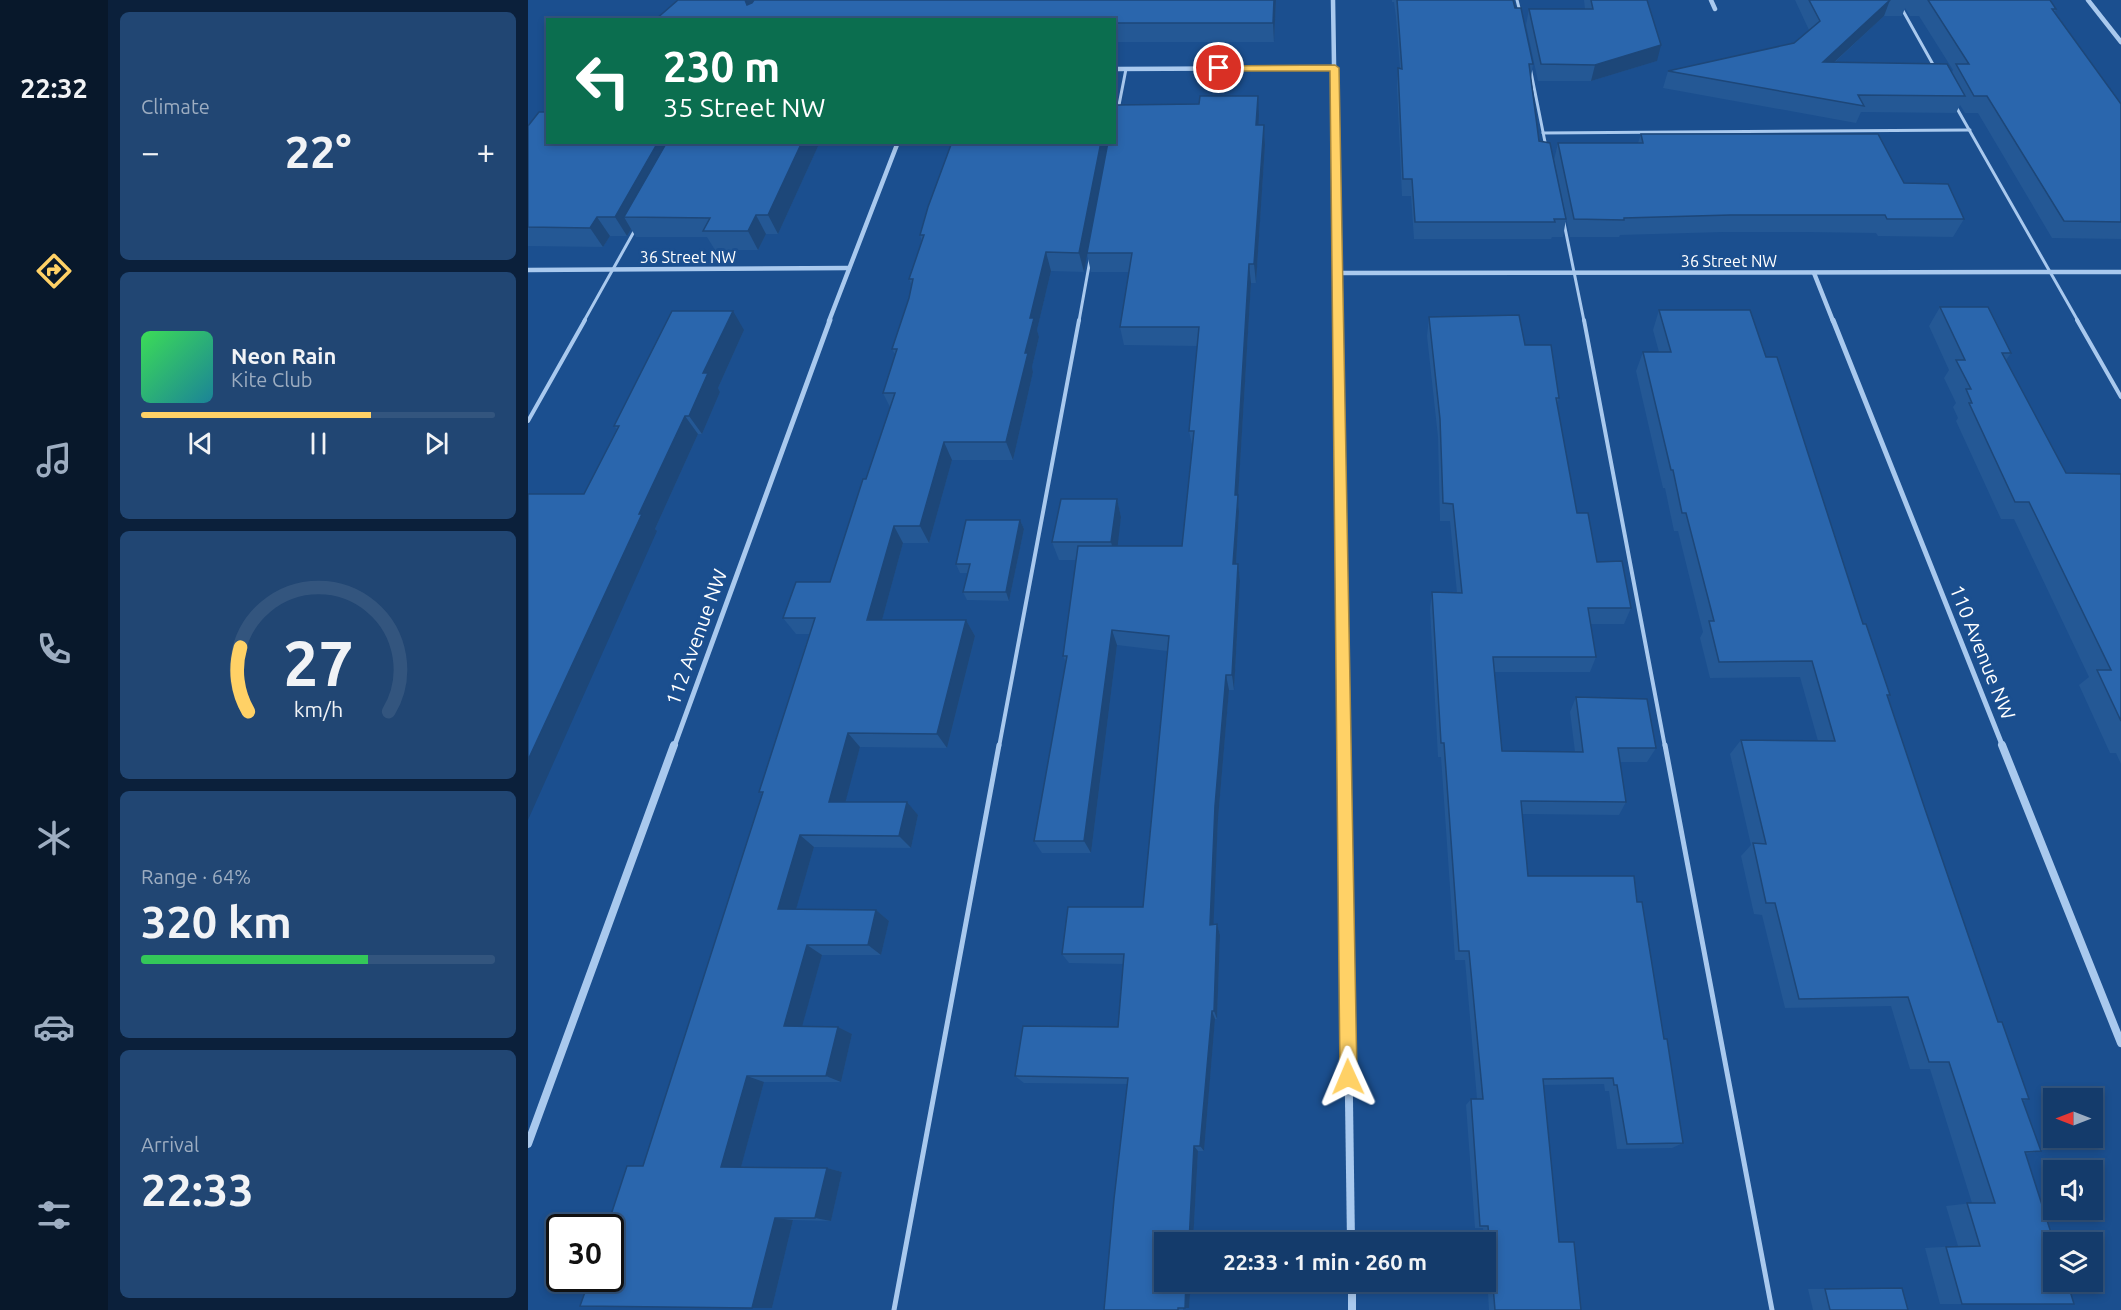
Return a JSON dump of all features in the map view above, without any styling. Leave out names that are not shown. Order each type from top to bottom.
[{"type":"street","points":[[1333,0],[1351,1232]]},
{"type":"street","points":[[1711,0],[1715,9]]},
{"type":"street","points":[[2088,0],[2121,42]]},
{"type":"street","points":[[1116,69],[1335,68]]},
{"type":"street","name":"112 Avenue NW","points":[[528,1144],[849,268],[897,144]]},
{"type":"street","name":"36 Street NW","points":[[528,270],[849,268]]},
{"type":"street","name":"36 Street NW","points":[[1336,273],[2121,272]]},
{"type":"street","name":"110 Avenue NW","points":[[1814,273],[2121,1043]]},
{"type":"street","points":[[1352,1292],[1352,1310]]},
{"type":"lane","points":[[1517,0],[1522,22]]},
{"type":"lane","points":[[1897,0],[1936,70]]},
{"type":"lane","points":[[1528,55],[1548,156]]},
{"type":"lane","points":[[1116,120],[1126,69]]},
{"type":"lane","points":[[1953,100],[2121,397]]},
{"type":"lane","points":[[1543,133],[1970,130]]},
{"type":"lane","points":[[1562,214],[1772,1310]]},
{"type":"lane","points":[[528,421],[640,221]]},
{"type":"lane","points":[[894,1310],[1092,249]]},
{"type":"building","points":[[678,0],[745,0],[747,5],[754,0],[1274,0],[1273,23],[1116,23],[1116,18],[657,18]]},
{"type":"building","points":[[1397,0],[1513,0],[1515,8],[1521,8],[1533,64],[1529,64],[1539,141],[1550,143],[1566,219],[1554,219],[1555,222],[1415,222],[1412,179],[1403,179],[1398,68],[1402,69]]},
{"type":"building","points":[[1591,0],[1647,0],[1661,45],[1595,65],[1541,64],[1529,9],[1593,9]]},
{"type":"building","points":[[1809,0],[1890,0],[1823,62],[1947,64],[1965,96],[1858,95],[1864,106],[1668,71],[1794,43],[1820,21]]},
{"type":"building","points":[[1928,0],[2050,0],[2056,9],[2052,9],[2121,104],[2121,222],[2064,221],[1987,96],[1974,96],[1956,64],[1969,64]]},
{"type":"building","points":[[1200,96],[1258,96],[1256,125],[1264,125],[1254,264],[1249,264],[1235,495],[1238,495],[1233,564],[1238,564],[1232,675],[1226,675],[1215,806],[1210,925],[1217,924],[1214,1011],[1212,1011],[1200,1146],[1194,1146],[1190,1232],[1154,1232],[1154,1292],[1186,1292],[1185,1308],[1178,1308],[1178,1310],[1104,1310],[1128,1078],[1015,1076],[1023,1026],[1118,1027],[1124,954],[1062,954],[1068,907],[1143,907],[1169,636],[1112,630],[1084,841],[1034,841],[1067,656],[1063,656],[1078,546],[1182,546],[1194,431],[1189,431],[1199,327],[1120,327],[1132,253],[1087,253],[1108,144],[1116,144],[1116,105],[1199,104]]},
{"type":"building","points":[[539,112],[546,112],[546,144],[657,144],[615,217],[597,217],[590,228],[528,227],[528,126]]},
{"type":"building","points":[[1641,134],[1878,134],[1904,183],[1948,184],[1964,219],[1887,219],[1885,215],[1730,215],[1624,218],[1624,220],[1574,219],[1558,143],[1643,143]]},
{"type":"building","points":[[666,144],[801,144],[768,215],[756,215],[748,231],[703,231],[710,218],[624,217]]},
{"type":"building","points":[[951,144],[1101,144],[1079,253],[1046,252],[1030,318],[1034,318],[1025,353],[1028,353],[1006,442],[944,442],[920,526],[894,526],[867,620],[966,620],[937,734],[848,733],[829,802],[907,802],[899,836],[800,835],[778,909],[876,910],[868,945],[807,945],[784,1026],[838,1027],[826,1076],[747,1076],[721,1167],[827,1168],[815,1218],[775,1218],[752,1308],[580,1306],[585,1292],[624,1292],[624,1214],[611,1214],[627,1166],[643,1166],[763,792],[759,792],[815,618],[783,618],[796,582],[830,582],[863,479],[866,479],[895,393],[883,393],[897,349],[892,349],[909,298],[913,279],[909,279],[924,235],[920,235]]},
{"type":"building","points":[[1940,307],[1988,307],[2011,353],[2002,353],[2066,473],[2121,474],[2121,721],[2097,670],[2111,670],[2029,502],[2015,502],[1969,403],[1972,403],[1966,389],[1971,389],[1956,360],[1965,360]]},
{"type":"building","points":[[1659,310],[1750,310],[1766,357],[1777,357],[1863,624],[1866,624],[1890,695],[1887,695],[1925,809],[1998,1022],[2002,1022],[2029,1099],[2022,1099],[2041,1151],[2025,1152],[2043,1208],[2043,1220],[2047,1220],[2051,1232],[2043,1232],[2043,1292],[2070,1292],[2074,1304],[1962,1304],[1946,1247],[1980,1246],[1967,1203],[1995,1203],[1949,1062],[1929,1062],[1908,997],[1799,999],[1775,903],[1766,903],[1753,843],[1766,844],[1741,740],[1835,741],[1812,661],[1719,662],[1709,621],[1714,621],[1686,513],[1682,513],[1643,352],[1671,352]]},
{"type":"building","points":[[672,311],[733,311],[703,373],[708,373],[689,416],[685,416],[639,514],[642,514],[528,760],[528,494],[584,494],[619,426],[614,426]]},
{"type":"building","points":[[1519,315],[1525,345],[1551,345],[1559,398],[1556,398],[1577,513],[1588,513],[1597,562],[1622,561],[1631,608],[1588,608],[1596,657],[1493,657],[1502,751],[1583,752],[1576,697],[1647,699],[1656,748],[1618,748],[1626,802],[1521,801],[1528,876],[1634,876],[1637,902],[1642,902],[1683,1143],[1627,1144],[1617,1085],[1614,1085],[1613,1078],[1543,1079],[1559,1242],[1574,1242],[1581,1310],[1495,1310],[1496,1232],[1488,1232],[1488,1226],[1480,1226],[1471,1099],[1483,1099],[1469,951],[1459,951],[1444,743],[1441,743],[1432,592],[1462,593],[1453,504],[1443,503],[1440,419],[1429,317]]},
{"type":"building","points":[[1061,499],[1117,499],[1111,542],[1052,542]]},
{"type":"building","points":[[966,520],[1020,520],[1006,592],[963,592],[970,564],[956,564]]},
{"type":"building","points":[[1902,1288],[1908,1310],[1830,1310],[1825,1289]]},
{"type":"route","points":[[1219,68],[1335,68],[1348,1077]]}]
